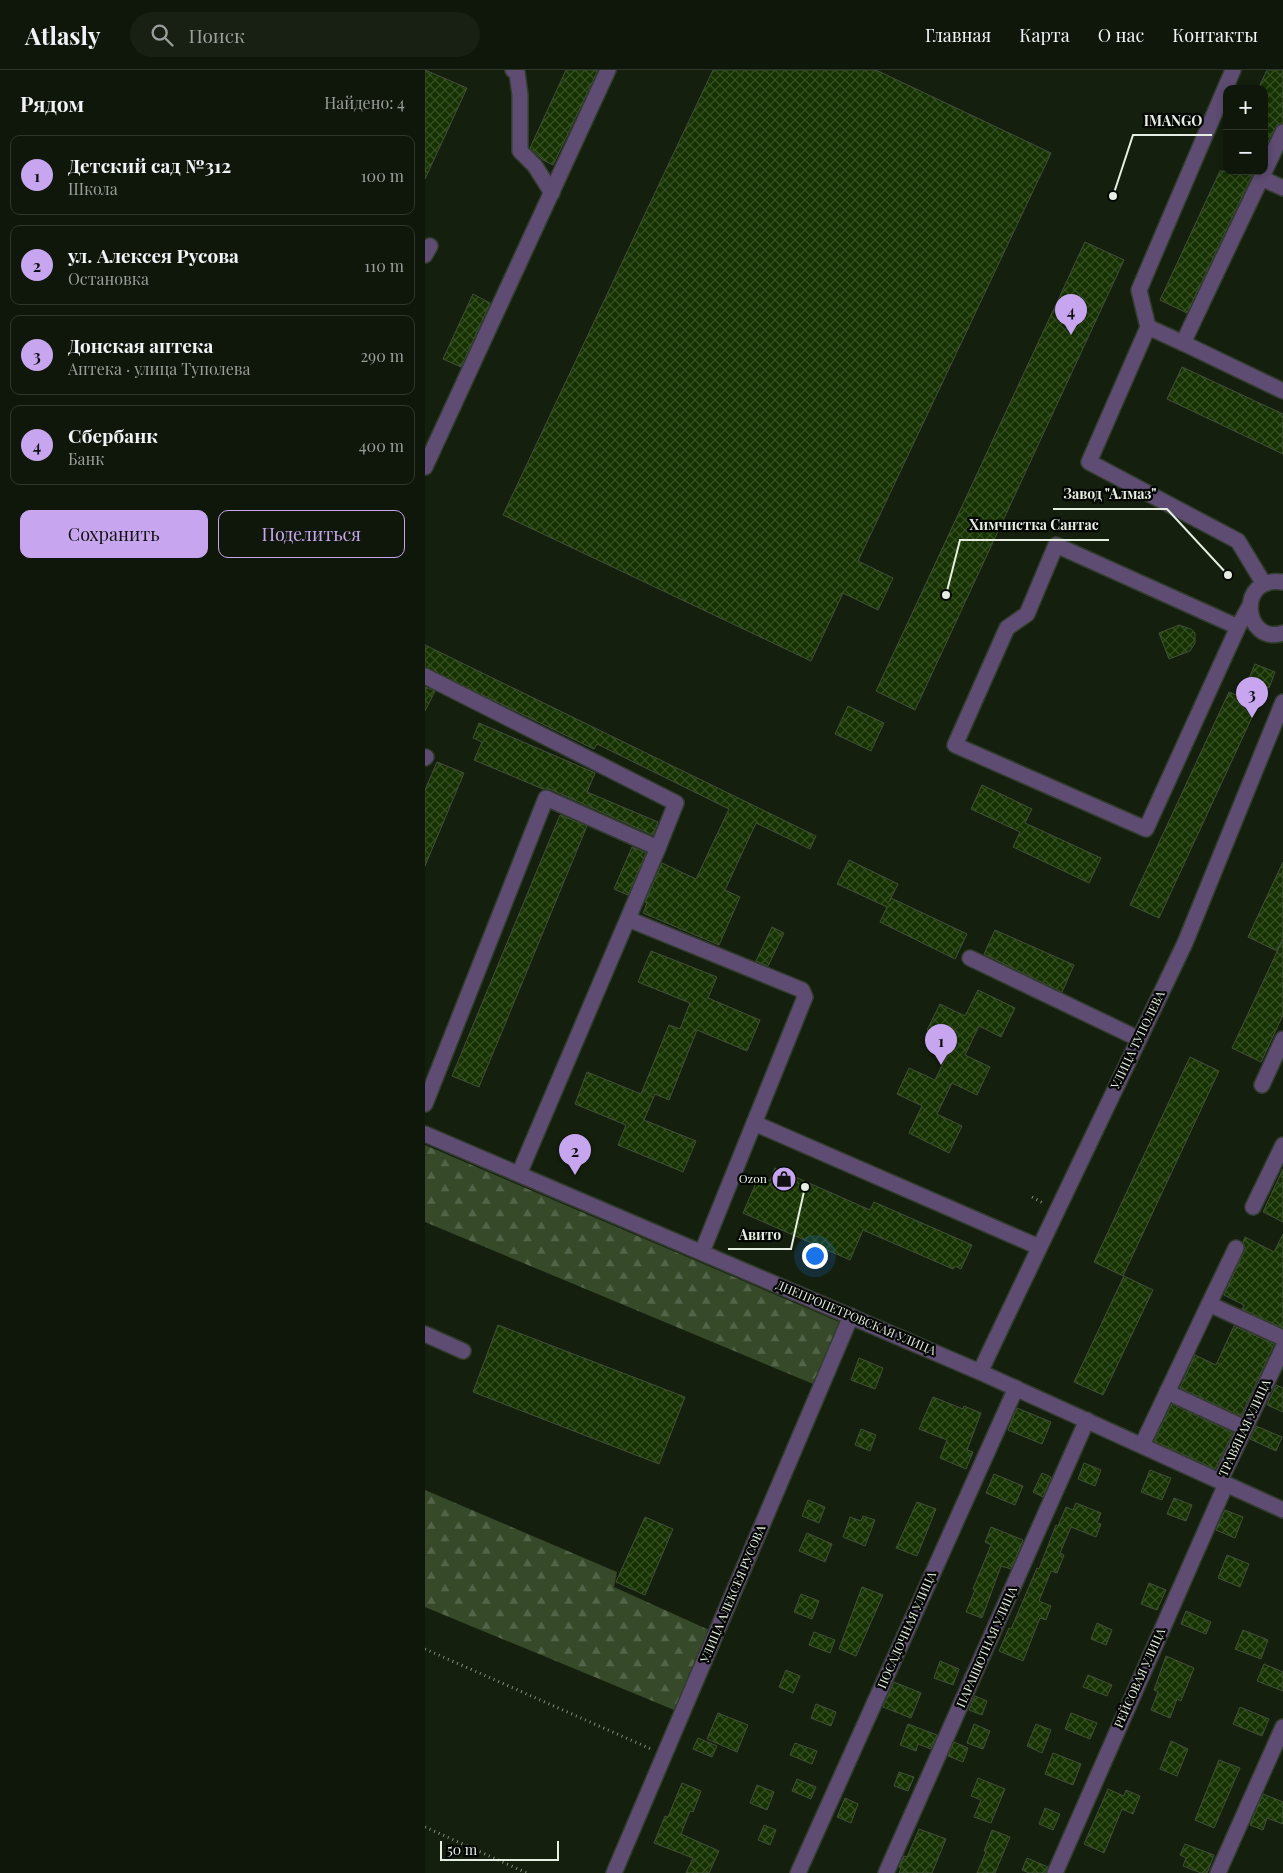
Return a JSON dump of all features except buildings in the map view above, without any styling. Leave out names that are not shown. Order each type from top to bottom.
[{"type":"street","points":[[513,70],[517,72],[520,95],[520,151],[535,166],[552,193]]},
{"type":"street","points":[[425,467],[608,70]]},
{"type":"street","points":[[1233,70],[1139,290],[1148,327],[1089,462],[1238,541],[1264,584]]},
{"type":"street","points":[[1183,343],[1283,132]]},
{"type":"street","points":[[1261,178],[1283,188]]},
{"type":"street","points":[[1148,327],[1283,391]]},
{"type":"street","points":[[1238,627],[1056,545],[1027,614],[1007,628],[955,745],[1146,829],[1238,627],[1249,607],[1253,593],[1258,587],[1272,581],[1283,582]]},
{"type":"street","points":[[1249,607],[1252,620],[1262,632],[1277,635],[1283,633]]},
{"type":"street","points":[[425,676],[676,803],[519,1174]]},
{"type":"street","name":"УЛИЦА ТУПОЛЕВА","points":[[980,1372],[1185,943],[1283,702]]},
{"type":"street","points":[[425,1104],[546,798],[658,848]]},
{"type":"street","points":[[628,920],[803,990],[805,997],[702,1252]]},
{"type":"street","points":[[970,958],[1139,1039]]},
{"type":"street","points":[[1263,1085],[1283,1039]]},
{"type":"street","points":[[754,1123],[1039,1247]]},
{"type":"street","name":"ДНЕПРОПЕТРОВСКАЯ УЛИЦА","points":[[425,1134],[980,1372],[1283,1510]]},
{"type":"street","points":[[1253,1207],[1283,1145]]},
{"type":"street","points":[[1142,1446],[1236,1248]]},
{"type":"street","points":[[1209,1304],[1283,1338]]},
{"type":"street","name":"УЛИЦА АЛЕКСЕЯ РУСОВА","points":[[614,1873],[851,1316]]},
{"type":"street","points":[[425,1334],[463,1351]]},
{"type":"street","name":"ТРАВЯНАЯ УЛИЦА","points":[[1223,1483],[1245,1428],[1283,1348]]},
{"type":"street","name":"ПОСАДОЧНАЯ УЛИЦА","points":[[797,1873],[1016,1388]]},
{"type":"street","points":[[1167,1392],[1245,1428]]},
{"type":"street","name":"ПАРАШЮТНАЯ УЛИЦА","points":[[886,1873],[1087,1420]]},
{"type":"street","name":"РЕЙСОВАЯ УЛИЦА","points":[[1055,1873],[1223,1483]]},
{"type":"street","points":[[1218,1873],[1283,1726]]},
{"type":"path","points":[[1032,1198],[1045,1204]]},
{"type":"path","points":[[425,1649],[664,1755]]},
{"type":"path","points":[[425,1827],[527,1873]]},
{"type":"green space","points":[[425,1145],[844,1324],[818,1386],[425,1222]]},
{"type":"green space","points":[[425,1490],[617,1572],[614,1587],[709,1630],[679,1712],[425,1607]]},
{"type":"place","name":"IMANGO","points":[[1113,196]]},
{"type":"place","name":"Сбербанк","points":[[1071,335]]},
{"type":"place","name":"Завод \"Алмаз\"","points":[[1228,575]]},
{"type":"place","name":"Химчистка Сантас","points":[[946,595]]},
{"type":"place","name":"Донская аптека","points":[[1252,718]]},
{"type":"place","name":"Детский сад №312","points":[[941,1065]]},
{"type":"place","name":"ул. Алексея Русова","points":[[575,1175]]},
{"type":"place","name":"Ozon","points":[[784,1179]]},
{"type":"place","name":"Авито","points":[[805,1187]]}]
